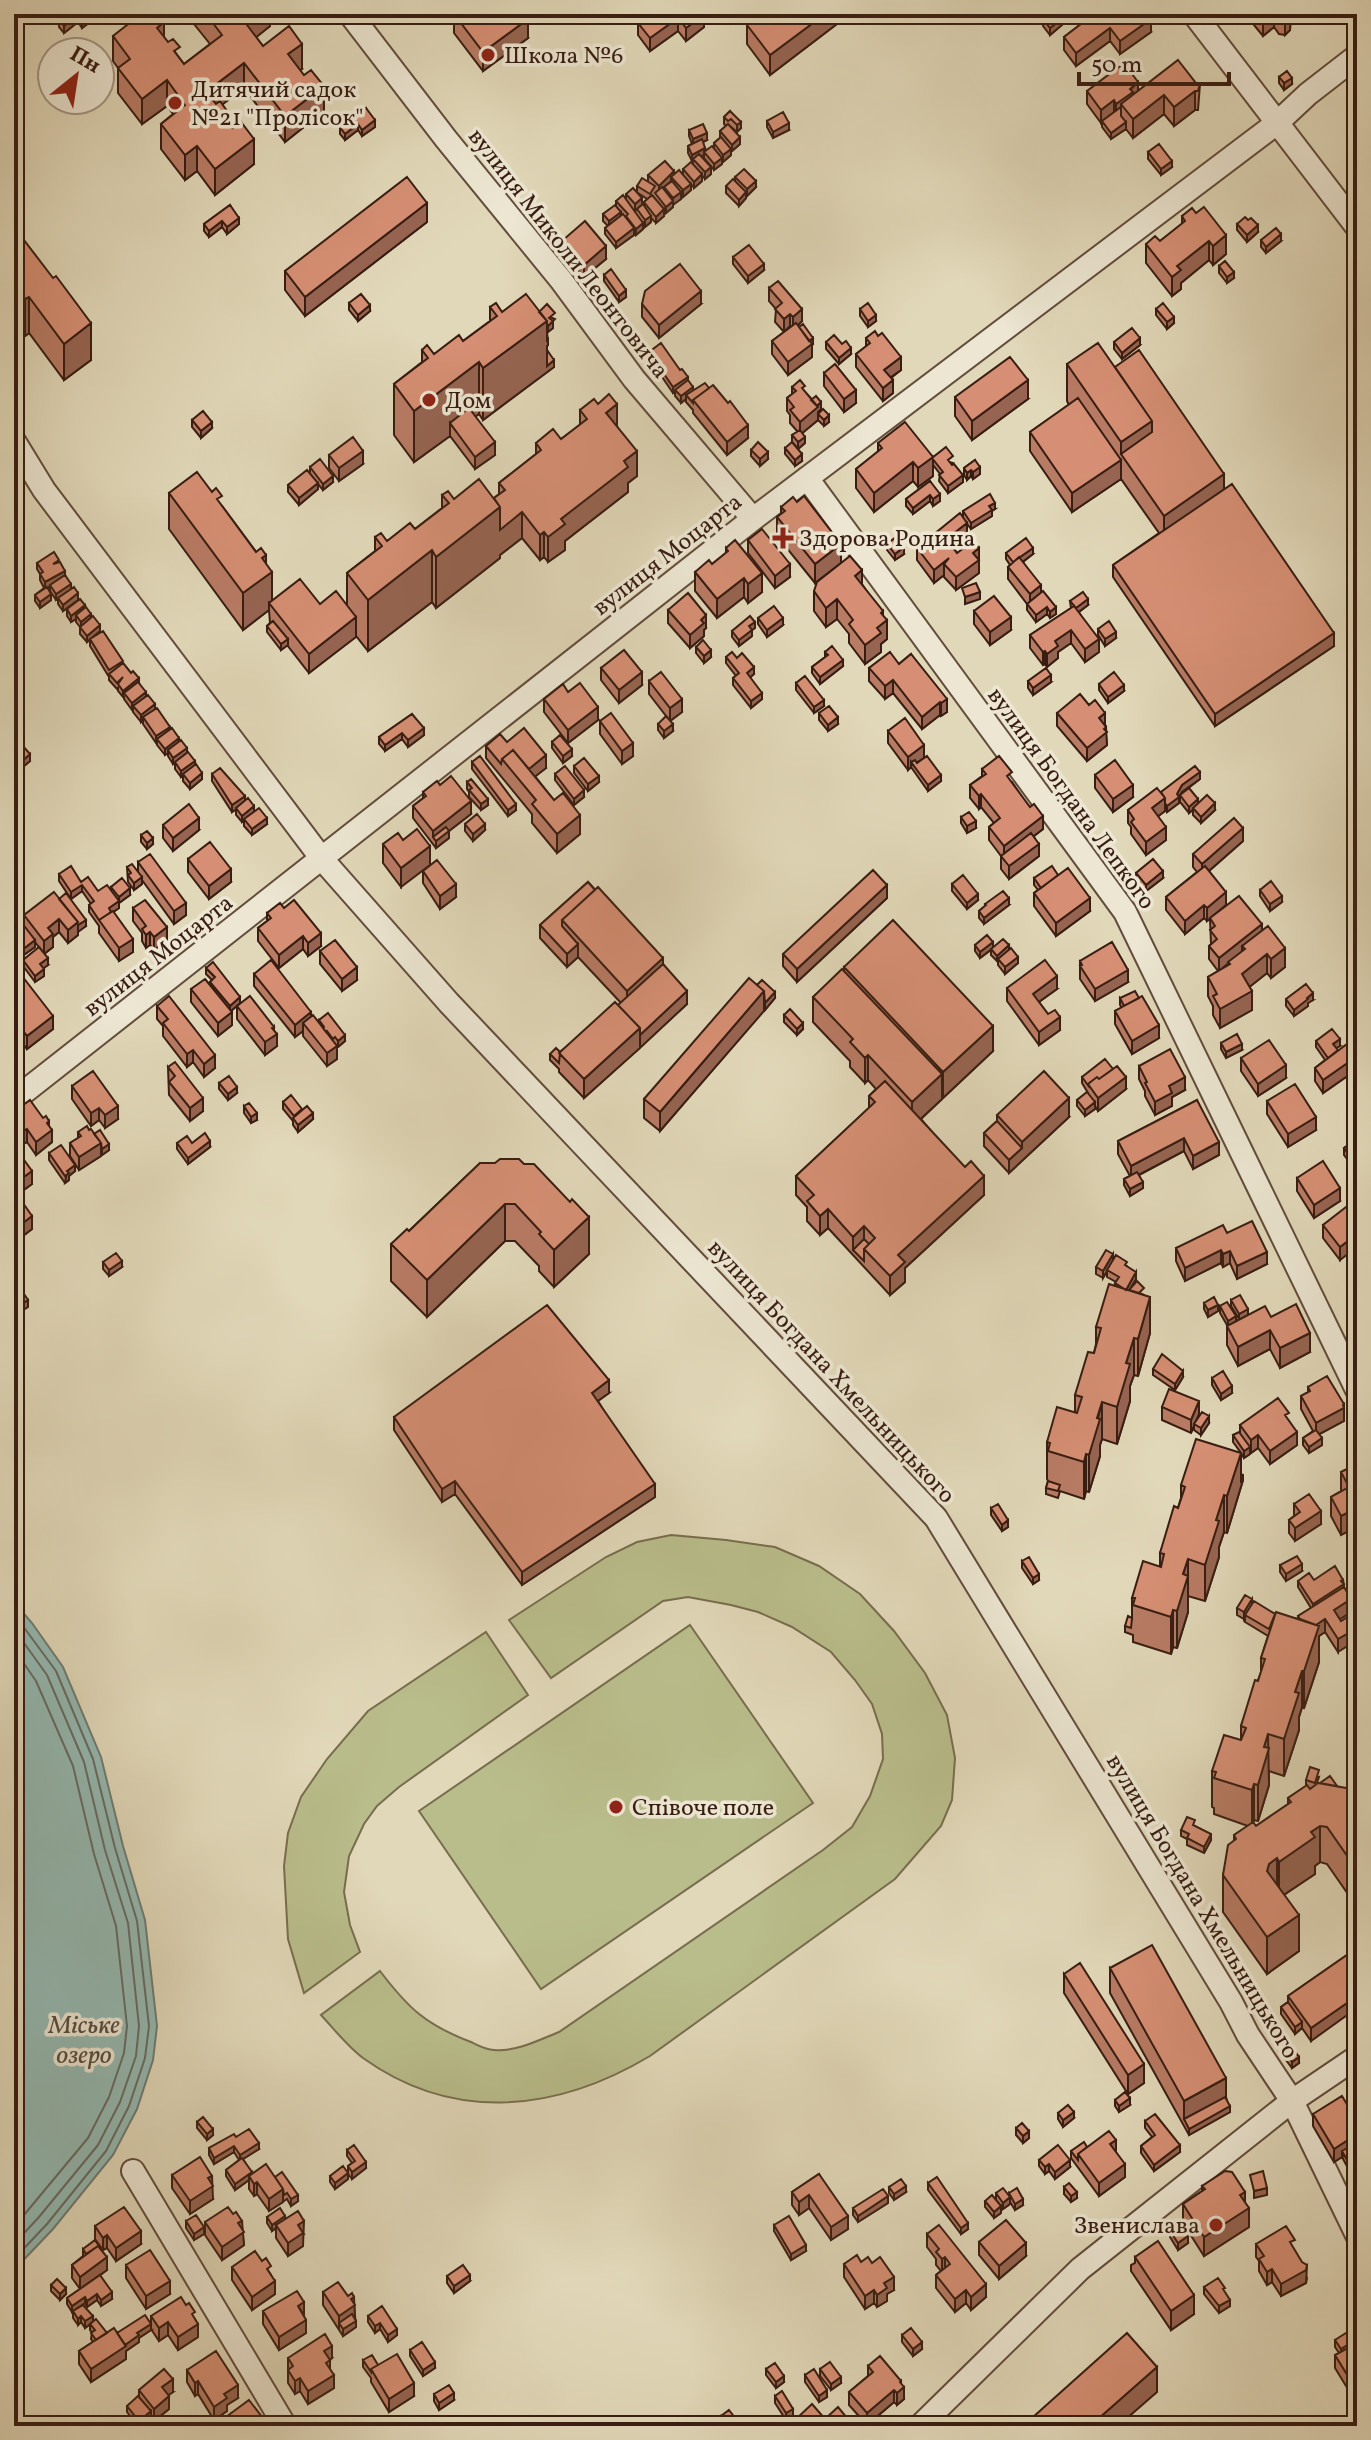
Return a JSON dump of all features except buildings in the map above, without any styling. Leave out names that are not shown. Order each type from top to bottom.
[{"type":"street","name":"вулиця Миколи Леонтовича","points":[[350,14],[446,139],[561,280],[634,379],[753,519]]},
{"type":"street","points":[[1194,14],[1357,227]]},
{"type":"street","name":"вулиця Моцарта","points":[[14,1100],[753,519],[1277,123],[1357,56]]},
{"type":"street","points":[[14,441],[44,490],[322,859]]},
{"type":"street","name":"вулиця Богдана Лепкого","points":[[807,478],[1125,912],[1357,1390]]},
{"type":"street","name":"вулиця Богдана Хмельницького","points":[[322,859],[449,1003],[936,1518],[1223,1988],[1248,2035],[1292,2101],[1357,2235]]},
{"type":"street","points":[[920,2426],[1080,2269],[1292,2101],[1357,2057]]},
{"type":"street","points":[[133,2171],[285,2426]]},
{"type":"green space","points":[[671,1535],[775,1547],[819,1566],[860,1594],[894,1631],[925,1673],[947,1715],[955,1758],[952,1800],[941,1826],[895,1879],[650,2056],[615,2075],[543,2098],[506,2102],[470,2101],[434,2093],[398,2079],[357,2054],[321,2015],[380,1971],[409,2005],[442,2029],[491,2050],[527,2045],[559,2032],[823,1850],[852,1827],[870,1796],[883,1759],[882,1734],[872,1704],[831,1652],[792,1627],[758,1612],[731,1605],[688,1597],[663,1601],[551,1678],[509,1620],[606,1557],[637,1542]]},
{"type":"green space","name":"Співоче поле","points":[[690,1625],[813,1803],[541,1989],[419,1811]]},
{"type":"green space","points":[[486,1632],[528,1695],[377,1806],[364,1824],[349,1856],[344,1892],[350,1925],[360,1952],[304,1993],[288,1939],[284,1866],[288,1833],[301,1797],[327,1759],[368,1711]]},
{"type":"water","name":"Міське озеро","points":[[14,1602],[63,1667],[101,1757],[145,1920],[157,2026],[153,2060],[137,2109],[113,2155],[53,2229],[14,2270]]},
{"type":"place","name":"Школа №6","points":[[488,55]]},
{"type":"place","name":"Дитячий садок №21 \"Пролісок\"","points":[[175,103]]},
{"type":"place","name":"Дом","points":[[429,400]]},
{"type":"place","name":"Здорова Родина","points":[[783,538]]},
{"type":"place","name":"Співоче поле","points":[[616,1807]]},
{"type":"place","name":"Звенислава","points":[[1216,2225]]}]
